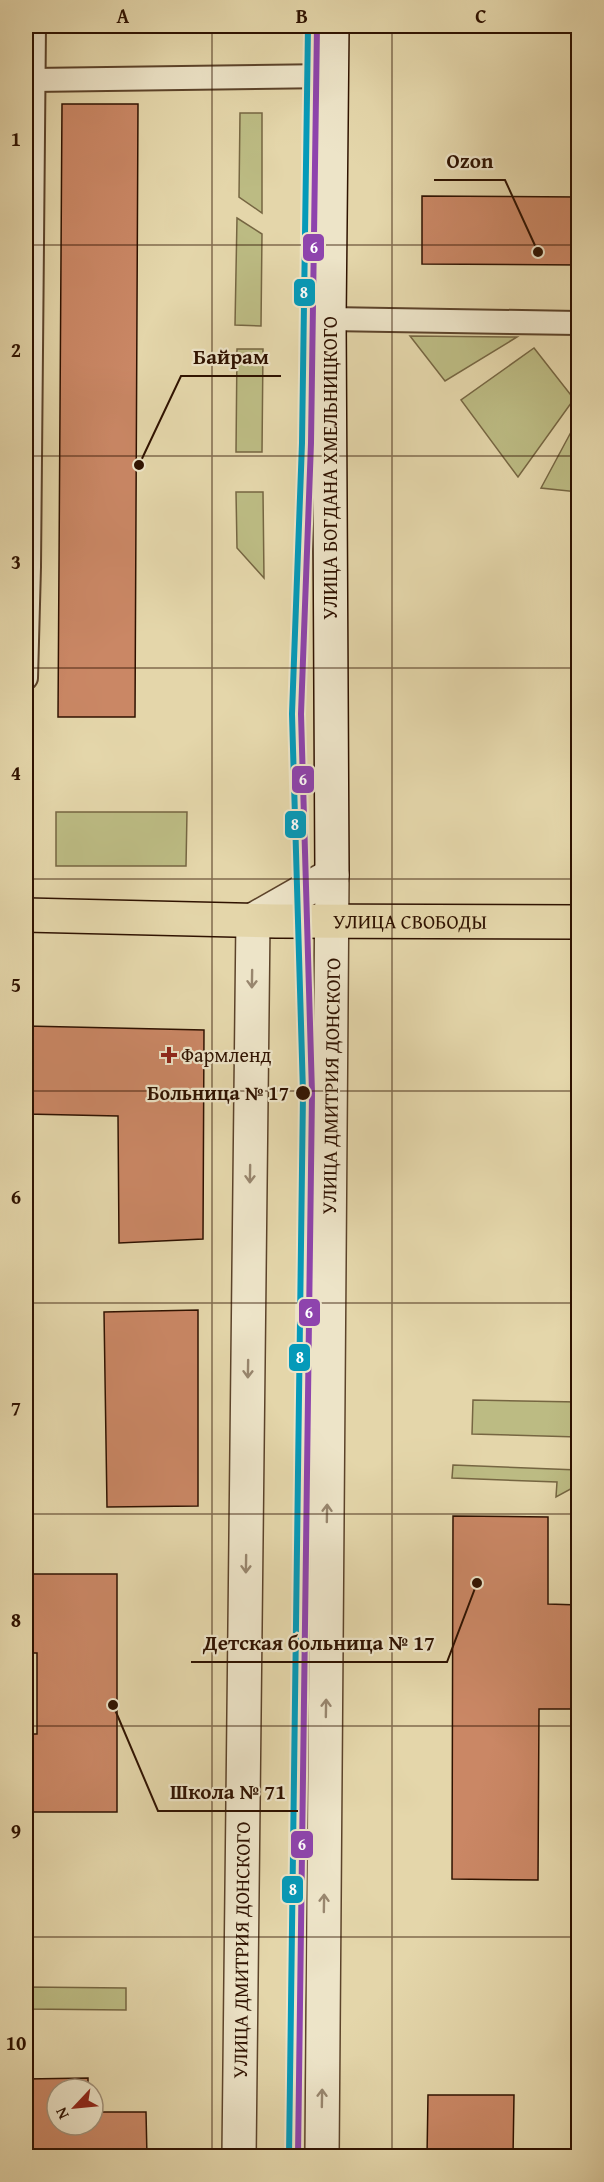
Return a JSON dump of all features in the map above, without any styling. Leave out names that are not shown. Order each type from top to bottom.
[{"type":"main road","name":"УЛИЦА СВОБОДЫ","points":[[26,915],[253,920],[579,922]]},
{"type":"street","name":"УЛИЦА БОГДАНА ХМЕЛЬНИЦКОГО","points":[[332,26],[329,319],[332,875]]},
{"type":"street","points":[[253,920],[332,875]]},
{"type":"street","name":"УЛИЦА ДМИТРИЯ ДОНСКОГО","points":[[322,2157],[332,875]]},
{"type":"street","name":"УЛИЦА ДМИТРИЯ ДОНСКОГО","points":[[239,2157],[253,920]]},
{"type":"lane","points":[[26,678],[29,226],[34,26]]},
{"type":"lane","points":[[33,80],[332,76]]},
{"type":"lane","points":[[329,319],[579,323]]},
{"type":"shaded area","points":[[240,113],[262,113],[262,213],[239,197]]},
{"type":"shaded area","points":[[237,218],[262,234],[261,326],[235,325]]},
{"type":"shaded area","points":[[410,336],[517,337],[445,381]]},
{"type":"shaded area","points":[[534,348],[574,399],[518,477],[461,400]]},
{"type":"shaded area","points":[[237,349],[263,349],[262,452],[236,452]]},
{"type":"shaded area","points":[[578,419],[578,492],[541,488]]},
{"type":"shaded area","points":[[236,492],[263,492],[264,578],[237,548]]},
{"type":"shaded area","points":[[56,812],[187,812],[186,866],[56,866]]},
{"type":"shaded area","points":[[473,1400],[578,1402],[578,1437],[472,1434]]},
{"type":"shaded area","points":[[453,1465],[578,1470],[578,1485],[556,1497],[557,1482],[452,1478]]},
{"type":"shaded area","points":[[26,1987],[126,1988],[126,2010],[26,2009]]},
{"type":"building","points":[[62,104],[138,104],[135,717],[58,717]]},
{"type":"building","points":[[422,196],[579,197],[579,265],[422,264]]},
{"type":"building","points":[[26,1026],[204,1030],[203,1239],[119,1243],[118,1116],[26,1114]]},
{"type":"building","points":[[198,1310],[198,1506],[107,1507],[104,1312]]},
{"type":"building","points":[[453,1516],[548,1517],[548,1604],[579,1605],[579,1709],[539,1709],[538,1880],[452,1879]]},
{"type":"building","points":[[26,1574],[117,1574],[117,1812],[26,1812],[26,1734],[37,1734],[37,1653],[26,1653]]},
{"type":"building","points":[[26,2079],[45,2079],[45,2137],[105,2137],[105,2112],[146,2112],[147,2157],[26,2157]]},
{"type":"building","points":[[428,2095],[514,2095],[513,2157],[427,2157]]},
{"type":"transit line","name":"8","points":[[289,2156],[303,1093],[292,714],[302,443],[308,26]]},
{"type":"transit line","name":"6","points":[[298,2156],[312,1093],[301,714],[311,443],[317,26]]},
{"type":"place","name":"Ozon","points":[[538,252]]},
{"type":"place","name":"Байрам","points":[[139,465]]},
{"type":"place","name":"Фармленд","points":[[169,1055]]},
{"type":"place","name":"Больница № 17","points":[[303,1093]]},
{"type":"place","name":"Детская больница № 17","points":[[477,1583]]},
{"type":"place","name":"Школа № 71","points":[[113,1705]]}]
